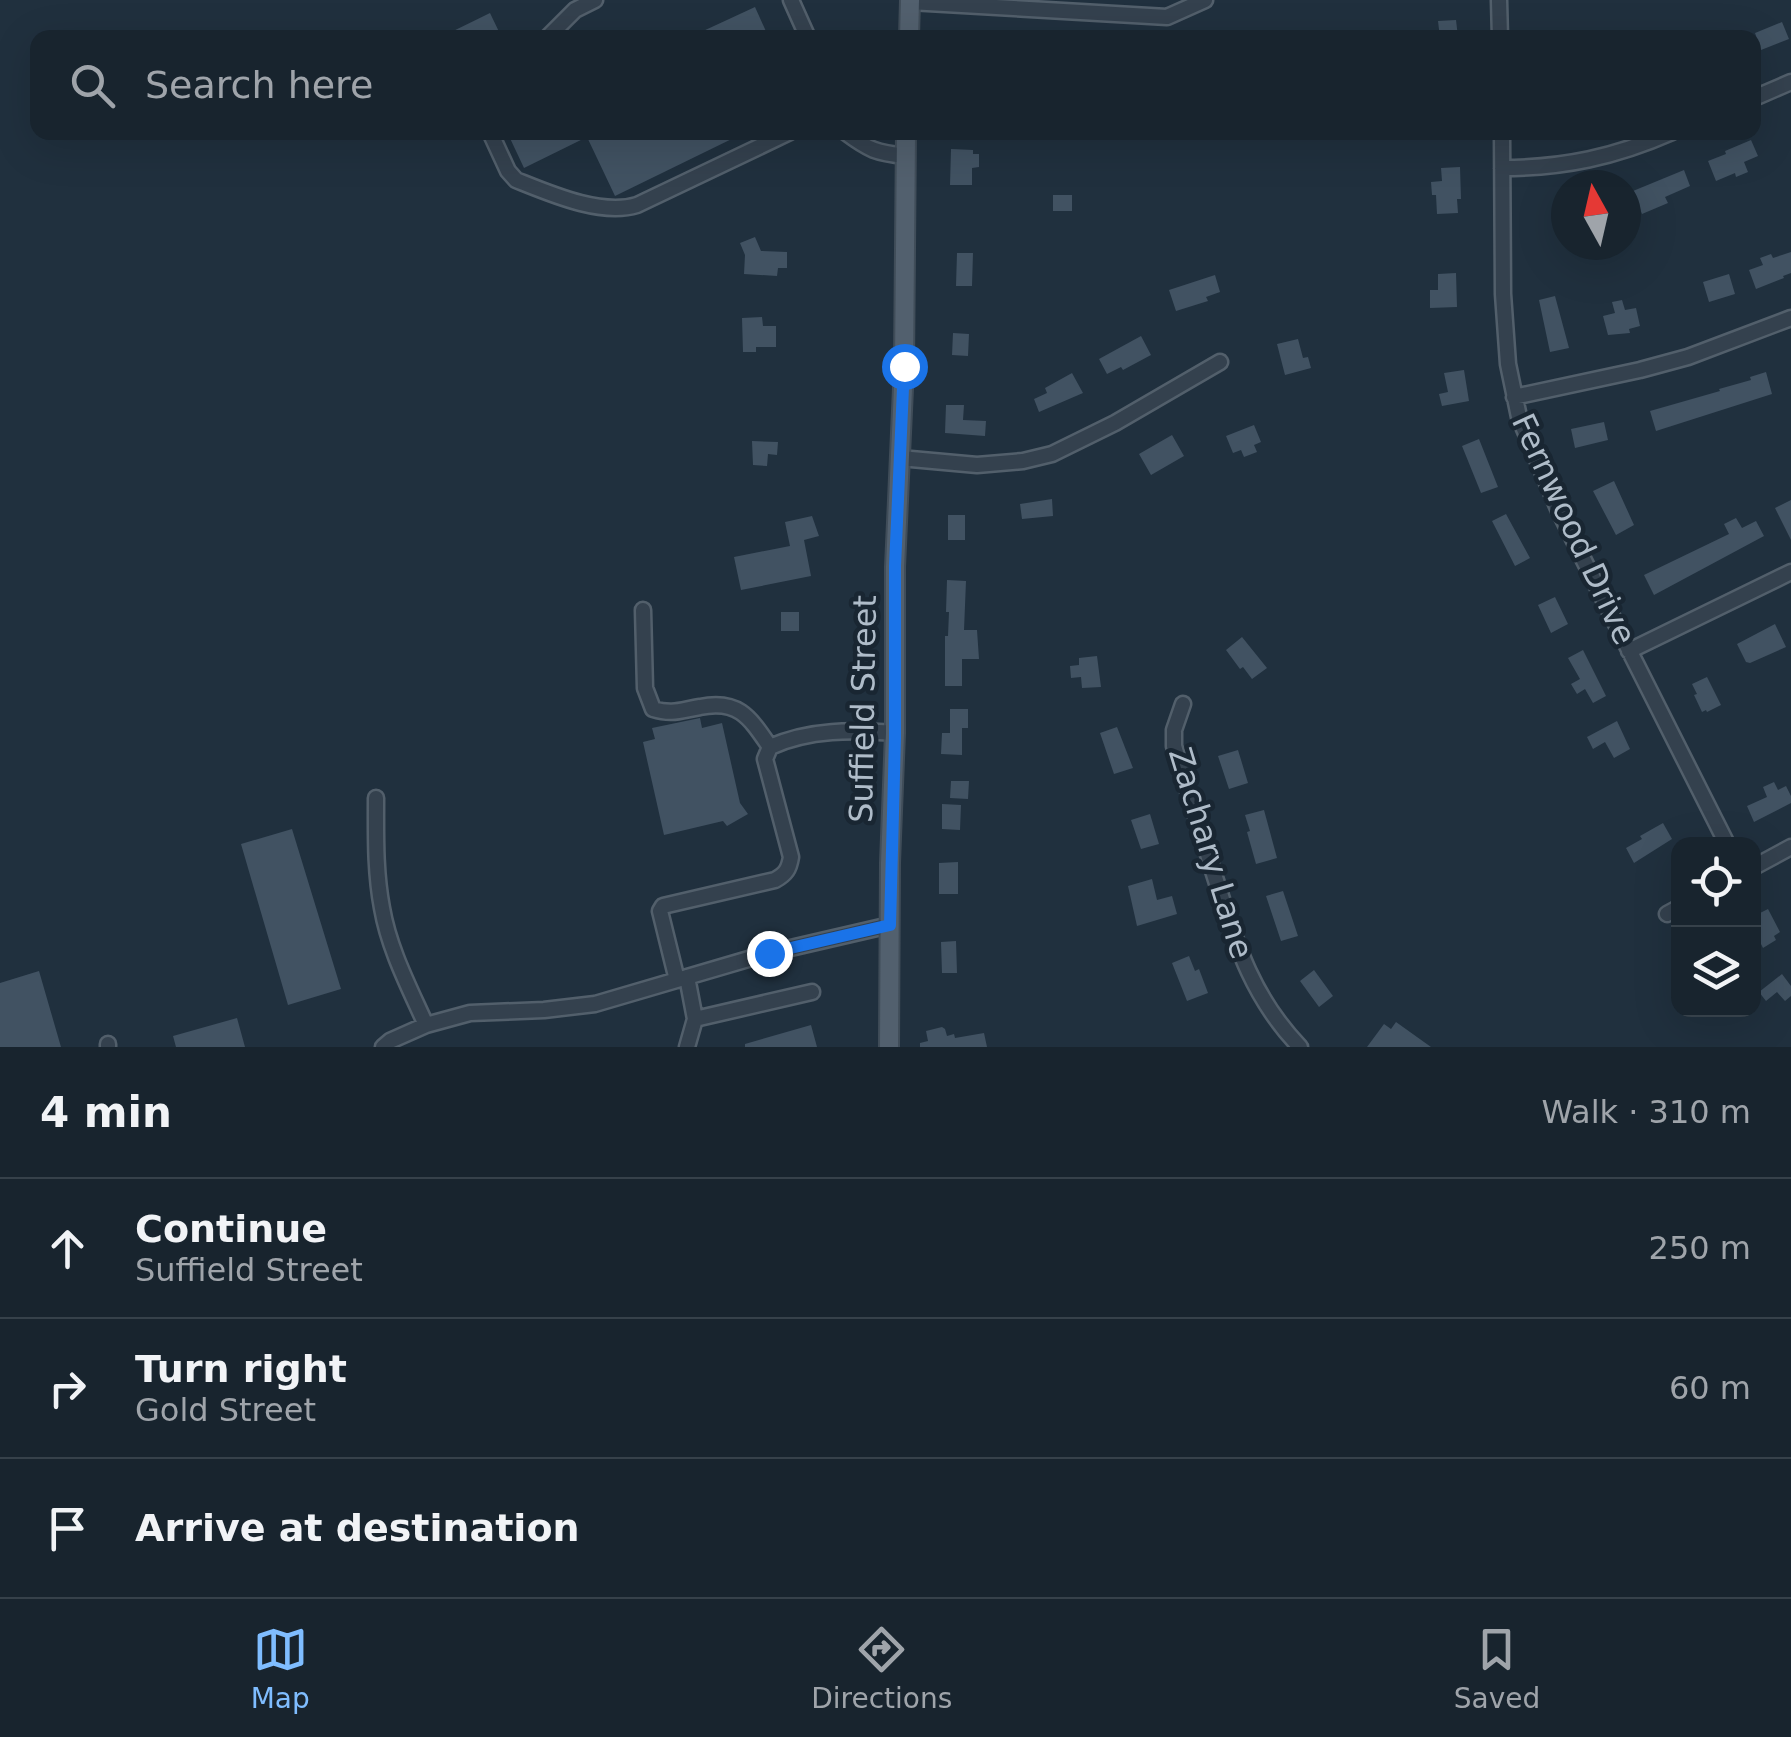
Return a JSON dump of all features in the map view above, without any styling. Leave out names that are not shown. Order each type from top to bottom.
[{"type":"main road","points":[[909,30],[910,1]]},
{"type":"main road","name":"Suffield Street","points":[[889,1047],[895,566],[904,366],[906,140]]},
{"type":"street","points":[[555,30],[575,10],[594,0]]},
{"type":"street","points":[[791,0],[804,30]]},
{"type":"street","points":[[910,1],[1167,16],[1205,0]]},
{"type":"street","points":[[1498,0],[1500,30]]},
{"type":"street","points":[[1761,95],[1791,82]]},
{"type":"street","points":[[494,140],[516,180],[597,207],[624,209],[773,140]]},
{"type":"street","points":[[856,140],[882,153],[906,156]]},
{"type":"street","name":"Fernwood Drive","points":[[1502,140],[1508,364],[1526,436],[1723,837]]},
{"type":"street","points":[[1502,168],[1574,163],[1650,140]]},
{"type":"street","points":[[1514,398],[1640,370],[1791,318]]},
{"type":"street","points":[[900,458],[976,465],[1022,462],[1052,454],[1220,362]]},
{"type":"street","points":[[1629,651],[1791,572]]},
{"type":"street","points":[[643,610],[645,688],[653,709],[667,714],[720,704],[738,708],[770,747]]},
{"type":"street","name":"Zachary Lane","points":[[1184,704],[1174,730],[1174,746],[1238,949],[1266,1004],[1300,1047]]},
{"type":"street","points":[[687,1047],[696,1019],[660,911],[663,906],[774,880],[789,868],[791,857],[765,759],[770,747],[827,732],[895,734]]},
{"type":"street","points":[[376,798],[376,866],[382,911],[392,948],[426,1025]]},
{"type":"street","points":[[1761,863],[1791,847]]},
{"type":"street","points":[[383,1047],[426,1025],[470,1013],[594,1004],[769,953],[890,925]]},
{"type":"street","points":[[696,1019],[812,992]]},
{"type":"building","points":[[755,7],[765,30],[705,30]]},
{"type":"building","points":[[490,13],[498,30],[455,30]]},
{"type":"building","points":[[1456,20],[1457,30],[1439,30],[1438,21]]},
{"type":"building","points":[[1782,22],[1789,39],[1761,50],[1761,31]]},
{"type":"building","points":[[511,140],[581,140],[524,168]]},
{"type":"building","points":[[588,140],[730,140],[615,196]]},
{"type":"building","points":[[1751,140],[1758,156],[1744,162],[1748,172],[1716,181],[1708,161]]},
{"type":"building","points":[[951,149],[979,154],[979,167],[972,168],[972,185],[950,185]]},
{"type":"building","points":[[1460,167],[1458,213],[1437,214],[1431,182],[1442,181],[1441,168]]},
{"type":"building","points":[[1684,170],[1690,186],[1665,197],[1668,203],[1642,214],[1641,188]]},
{"type":"building","points":[[1053,195],[1072,195],[1072,211],[1053,211]]},
{"type":"building","points":[[755,237],[761,251],[787,252],[787,268],[778,268],[777,276],[744,274],[745,255],[740,243]]},
{"type":"building","points":[[1791,252],[1791,273],[1756,289],[1749,270],[1763,265],[1760,258]]},
{"type":"building","points":[[957,253],[973,253],[972,286],[956,286]]},
{"type":"building","points":[[1456,273],[1457,307],[1430,308],[1430,290],[1438,290],[1438,274]]},
{"type":"building","points":[[1729,274],[1735,294],[1709,302],[1703,282]]},
{"type":"building","points":[[1215,275],[1220,292],[1206,297],[1208,301],[1176,311],[1169,290]]},
{"type":"building","points":[[1555,296],[1569,348],[1550,352],[1539,300]]},
{"type":"building","points":[[1622,300],[1625,310],[1636,308],[1640,326],[1629,329],[1630,333],[1608,335],[1603,316],[1615,313],[1612,302]]},
{"type":"building","points":[[762,317],[763,326],[776,326],[776,347],[743,352],[742,318]]},
{"type":"building","points":[[953,333],[969,334],[968,356],[952,355]]},
{"type":"building","points":[[1141,336],[1151,355],[1107,374],[1099,359]]},
{"type":"building","points":[[1298,339],[1303,358],[1308,357],[1311,368],[1285,375],[1277,344]]},
{"type":"building","points":[[1464,370],[1469,401],[1442,406],[1439,394],[1448,392],[1444,373]]},
{"type":"building","points":[[1766,372],[1772,394],[1656,431],[1650,411],[1720,391]]},
{"type":"building","points":[[1072,373],[1083,393],[1039,412],[1034,399]]},
{"type":"building","points":[[946,405],[964,405],[963,420],[986,421],[985,436],[945,433]]},
{"type":"building","points":[[1604,422],[1608,440],[1575,448],[1571,429]]},
{"type":"building","points":[[1254,425],[1261,442],[1254,445],[1257,452],[1244,457],[1241,450],[1233,453],[1226,436]]},
{"type":"building","points":[[1172,435],[1184,456],[1151,475],[1139,454]]},
{"type":"building","points":[[1479,439],[1498,487],[1481,493],[1462,446]]},
{"type":"building","points":[[752,441],[778,442],[777,455],[768,454],[767,466],[753,465]]},
{"type":"building","points":[[1614,481],[1634,525],[1616,535],[1593,491]]},
{"type":"building","points":[[1052,499],[1053,516],[1022,519],[1020,504]]},
{"type":"building","points":[[1791,500],[1791,540],[1775,508]]},
{"type":"building","points":[[1506,514],[1530,558],[1515,566],[1492,521]]},
{"type":"building","points":[[948,515],[965,515],[965,540],[948,540]]},
{"type":"building","points":[[812,516],[819,536],[804,540],[811,576],[741,590],[734,557],[790,546],[785,522]]},
{"type":"building","points":[[1736,518],[1742,528],[1756,521],[1764,536],[1654,595],[1644,575],[1729,534],[1724,524]]},
{"type":"building","points":[[947,580],[966,581],[964,630],[977,630],[979,659],[962,659],[962,686],[945,686]]},
{"type":"building","points":[[1555,597],[1568,624],[1551,633],[1538,605]]},
{"type":"building","points":[[781,612],[799,612],[799,631],[781,631]]},
{"type":"building","points":[[1775,624],[1786,647],[1746,662],[1737,644]]},
{"type":"building","points":[[1242,637],[1267,668],[1252,679],[1226,650]]},
{"type":"building","points":[[1583,650],[1606,696],[1593,703],[1585,689],[1577,694],[1571,684],[1580,679],[1568,658]]},
{"type":"building","points":[[1097,656],[1101,687],[1082,688],[1081,677],[1071,678],[1070,666],[1079,665],[1079,658]]},
{"type":"building","points":[[1707,677],[1721,705],[1702,712],[1692,684]]},
{"type":"building","points":[[950,709],[968,709],[968,728],[962,728],[962,755],[941,754],[942,733],[950,733]]},
{"type":"building","points":[[700,718],[702,728],[722,723],[740,803],[748,814],[727,826],[723,821],[664,835],[643,742],[655,739],[652,728]]},
{"type":"building","points":[[1617,721],[1630,749],[1614,758],[1605,742],[1593,749],[1587,737]]},
{"type":"building","points":[[1117,727],[1133,768],[1114,774],[1100,733]]},
{"type":"building","points":[[1238,750],[1248,783],[1229,789],[1218,756]]},
{"type":"building","points":[[951,781],[969,781],[968,799],[950,798]]},
{"type":"building","points":[[1774,782],[1778,790],[1786,786],[1791,803],[1754,822],[1747,806],[1767,797],[1763,787]]},
{"type":"building","points":[[942,804],[961,805],[960,830],[942,829]]},
{"type":"building","points":[[1264,810],[1277,858],[1256,864],[1245,815]]},
{"type":"building","points":[[1150,814],[1159,844],[1141,849],[1131,820]]},
{"type":"building","points":[[1663,823],[1671,840],[1634,863],[1626,848],[1642,839],[1640,836]]},
{"type":"building","points":[[292,829],[341,989],[288,1005],[241,844]]},
{"type":"building","points":[[958,862],[958,894],[939,894],[939,863]]},
{"type":"building","points":[[1152,879],[1157,900],[1172,896],[1177,914],[1137,926],[1128,886]]},
{"type":"building","points":[[1283,891],[1298,936],[1281,941],[1266,896]]},
{"type":"building","points":[[1768,909],[1780,932],[1774,936],[1776,940],[1763,948],[1761,944],[1761,912]]},
{"type":"building","points":[[956,941],[957,973],[942,973],[941,942]]},
{"type":"building","points":[[1189,956],[1208,993],[1187,1001],[1172,963]]},
{"type":"building","points":[[1314,970],[1333,996],[1319,1007],[1300,981]]},
{"type":"building","points":[[39,971],[61,1047],[0,1047],[0,983]]},
{"type":"building","points":[[1782,974],[1791,986],[1791,996],[1785,1001],[1777,992],[1766,1001],[1761,990]]},
{"type":"building","points":[[237,1018],[245,1047],[176,1047],[173,1036]]},
{"type":"building","points":[[1396,1022],[1431,1047],[1367,1047],[1384,1024],[1391,1029]]},
{"type":"building","points":[[811,1025],[817,1047],[745,1047],[745,1044]]},
{"type":"building","points":[[942,1027],[947,1036],[954,1034],[955,1038],[984,1033],[987,1047],[920,1047],[920,1043],[928,1041],[926,1031]]},
{"type":"route","points":[[769,953],[890,925],[895,566],[904,366]]}]
